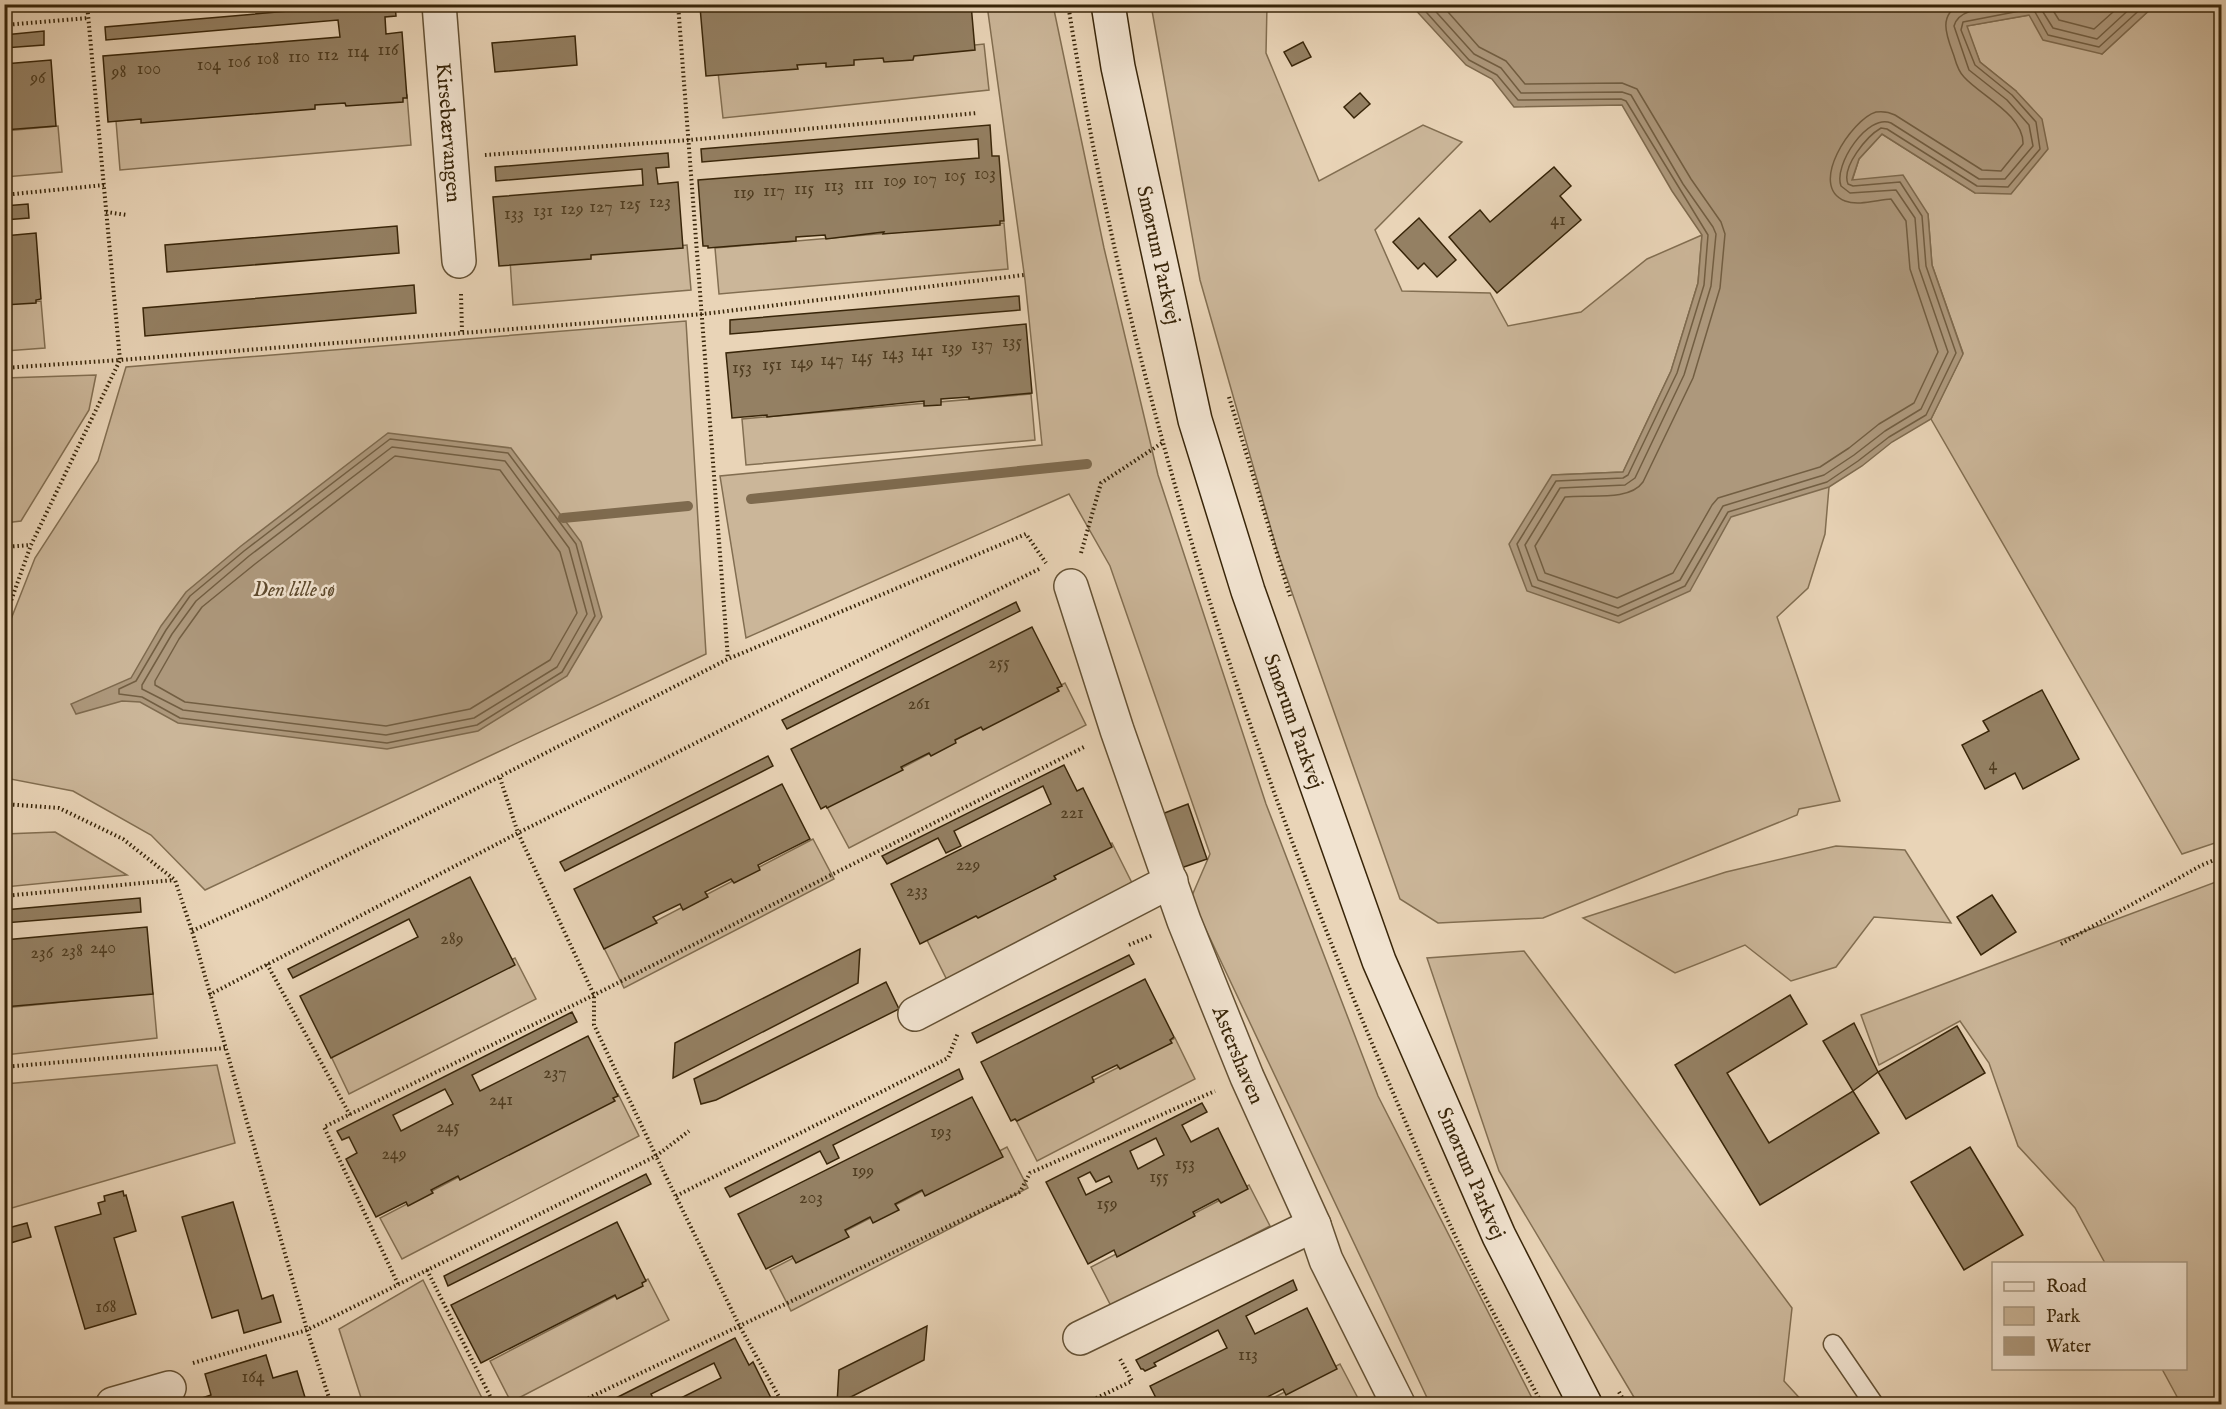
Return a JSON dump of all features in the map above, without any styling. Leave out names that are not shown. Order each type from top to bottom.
[{"type":"street","name":"Kirsebærvangen","points":[[439,4],[459,261]]},
{"type":"street","name":"Smørum Parkvej","points":[[1108,4],[1118,67],[1195,420],[1248,591],[1379,961],[1499,1236],[1585,1404]]},
{"type":"street","name":"Astershaven","points":[[1071,586],[1117,730],[1184,921],[1247,1077],[1314,1224],[1326,1260],[1398,1404]]},
{"type":"street","points":[[915,1014],[1171,881]]},
{"type":"street","points":[[1080,1338],[1314,1224]]},
{"type":"street","points":[[113,1404],[169,1388]]},
{"type":"lane","points":[[1833,1344],[1874,1404]]},
{"type":"path","points":[[4,626],[32,545],[120,360],[87,4]]},
{"type":"path","points":[[678,4],[728,659]]},
{"type":"path","points":[[4,24],[89,18]]},
{"type":"path","points":[[451,157],[689,140],[977,113]]},
{"type":"path","points":[[4,195],[104,185]]},
{"type":"path","points":[[106,212],[128,215]]},
{"type":"path","points":[[4,369],[703,314],[1024,275]]},
{"type":"path","points":[[1226,388],[1291,600]]},
{"type":"path","points":[[1071,586],[1101,483],[1229,399]]},
{"type":"path","points":[[192,931],[262,899],[728,659],[1026,534],[1047,565],[518,833],[209,995]]},
{"type":"path","points":[[4,547],[32,545]]},
{"type":"path","points":[[398,1284],[324,1127],[594,995],[1117,730]]},
{"type":"path","points":[[500,777],[518,833],[594,995],[594,1025],[740,1327],[783,1404]]},
{"type":"path","points":[[4,804],[58,808],[123,839],[175,880],[192,931],[307,1330],[331,1404]]},
{"type":"path","points":[[2061,944],[2202,865],[2222,857]]},
{"type":"path","points":[[4,896],[175,880]]},
{"type":"path","points":[[1118,950],[1184,921]]},
{"type":"path","points":[[267,964],[350,1115]]},
{"type":"path","points":[[676,1196],[948,1058],[960,1027]]},
{"type":"path","points":[[4,1067],[225,1048]]},
{"type":"path","points":[[576,1404],[1020,1192],[1030,1173],[1247,1077]]},
{"type":"path","points":[[169,1388],[174,1368],[307,1330],[656,1156],[689,1131]]},
{"type":"path","points":[[427,1270],[494,1404]]},
{"type":"path","points":[[1084,1404],[1132,1381],[1117,1353]]},
{"type":"path","points":[[1616,1385],[1626,1404]]},
{"type":"green space","points":[[987,5],[1053,5],[1104,248],[1158,475],[1266,804],[1378,1096],[1535,1404],[1430,1404],[1191,898],[1210,854],[1110,566],[1069,494],[746,638],[720,476],[1042,445],[1025,280]]},
{"type":"green space","points":[[1151,5],[1267,5],[1266,53],[1319,181],[1423,125],[1462,142],[1375,230],[1402,291],[1490,293],[1508,326],[1581,312],[1647,259],[1702,235],[1698,283],[1671,371],[1623,472],[1552,475],[1696,511],[1820,470],[1829,487],[1825,534],[1808,588],[1777,617],[1840,801],[1799,809],[1797,815],[1543,918],[1438,923],[1400,899],[1277,550],[1200,280]]},
{"type":"green space","points":[[2155,5],[2221,5],[2221,841],[2182,854],[1931,419],[1963,353],[1932,265],[1928,214],[1852,181],[1859,159],[1882,134],[1975,193],[2016,91],[1980,62],[1966,26],[2030,15],[2102,54]]},
{"type":"green space","points":[[984,44],[989,90],[723,118],[718,72]]},
{"type":"green space","points":[[407,95],[411,145],[120,170],[116,121]]},
{"type":"green space","points":[[58,126],[62,172],[5,177],[5,131]]},
{"type":"green space","points":[[1004,223],[1008,269],[719,294],[715,248]]},
{"type":"green space","points":[[687,245],[691,290],[513,305],[510,260]]},
{"type":"green space","points":[[41,301],[45,348],[5,351],[5,304]]},
{"type":"green space","name":"Den lille sø","points":[[686,321],[706,654],[205,890],[151,835],[73,791],[5,778],[4,637],[35,558],[98,461],[126,367]]},
{"type":"green space","points":[[96,375],[89,410],[21,521],[5,523],[5,378]]},
{"type":"green space","points":[[1031,394],[1035,440],[746,465],[742,419]]},
{"type":"green space","points":[[1065,683],[1086,725],[849,848],[827,807]]},
{"type":"green space","points":[[55,832],[127,875],[5,887],[5,834]]},
{"type":"green space","points":[[813,839],[834,879],[624,988],[604,948]]},
{"type":"green space","points":[[1112,843],[1133,885],[947,980],[926,938]]},
{"type":"green space","points":[[1836,846],[1905,850],[1951,923],[1874,917],[1836,967],[1791,981],[1745,945],[1675,973],[1583,918],[1726,872]]},
{"type":"green space","points":[[2221,880],[2221,1404],[2181,1404],[2163,1370],[2187,1370],[2187,1262],[2104,1262],[2075,1208],[2018,1146],[1989,1063],[1960,1021],[1879,1065],[1861,1015]]},
{"type":"green space","points":[[1524,951],[1792,1308],[1784,1381],[1805,1404],[1638,1404],[1499,1171],[1427,958]]},
{"type":"green space","points":[[515,958],[536,999],[349,1094],[329,1052]]},
{"type":"green space","points":[[153,993],[157,1038],[5,1055],[4,1008]]},
{"type":"green space","points":[[1175,1038],[1195,1079],[1037,1161],[1016,1120]]},
{"type":"green space","points":[[217,1065],[235,1143],[5,1210],[5,1084]]},
{"type":"green space","points":[[618,1094],[639,1136],[402,1259],[380,1218]]},
{"type":"green space","points":[[1007,1147],[1028,1188],[791,1311],[770,1270]]},
{"type":"green space","points":[[1249,1185],[1270,1226],[1112,1308],[1091,1267]]},
{"type":"green space","points":[[648,1279],[669,1320],[511,1402],[490,1361]]},
{"type":"green space","points":[[423,1280],[485,1404],[363,1404],[339,1329]]},
{"type":"green space","points":[[1340,1364],[1361,1404],[1261,1404]]},
{"type":"water","points":[[1411,5],[2155,5],[2102,54],[2043,40],[2029,15],[1967,26],[1980,62],[2016,91],[2042,119],[2048,149],[2011,194],[1975,193],[1882,134],[1859,159],[1852,180],[1903,175],[1928,214],[1932,265],[1963,354],[1931,419],[1892,442],[1862,466],[1829,487],[1731,517],[1690,591],[1619,623],[1527,591],[1509,544],[1552,475],[1623,472],[1671,371],[1698,283],[1702,235],[1672,191],[1622,105],[1514,107],[1492,79],[1466,65]]},
{"type":"water","points":[[388,433],[511,448],[581,542],[602,617],[567,676],[478,731],[387,749],[178,723],[140,702],[122,701],[76,714],[71,704],[131,678],[161,626],[186,592],[241,546]]},
{"type":"building","points":[[370,4],[395,4],[396,16],[385,17],[386,34],[402,32],[407,98],[403,98],[403,102],[346,106],[345,103],[315,105],[315,109],[141,123],[141,119],[108,122],[103,56],[340,37],[338,20],[106,40],[105,27]]},
{"type":"building","points":[[482,4],[578,4],[482,11]]},
{"type":"building","points":[[736,4],[971,4],[975,50],[914,56],[913,60],[884,62],[883,58],[854,60],[854,65],[826,67],[826,63],[797,65],[798,69],[706,76],[700,7]]},
{"type":"building","points":[[44,31],[44,45],[4,48],[4,35]]},
{"type":"building","points":[[575,36],[577,65],[495,72],[492,43]]},
{"type":"building","points":[[1303,42],[1311,57],[1292,66],[1284,52]]},
{"type":"building","points":[[51,60],[56,126],[4,130],[4,64]]},
{"type":"building","points":[[1360,93],[1370,104],[1354,118],[1344,107]]},
{"type":"building","points":[[990,125],[992,156],[999,156],[1004,221],[1000,221],[1000,225],[883,234],[884,232],[826,239],[825,235],[796,237],[796,241],[708,248],[708,246],[703,246],[698,180],[979,158],[978,139],[702,162],[701,149]]},
{"type":"building","points":[[668,153],[669,167],[656,168],[658,184],[678,182],[683,248],[591,255],[591,259],[499,266],[493,197],[643,185],[642,169],[496,181],[495,167]]},
{"type":"building","points":[[1554,167],[1571,186],[1560,196],[1581,220],[1497,293],[1449,237],[1480,210],[1490,222]]},
{"type":"building","points":[[28,204],[29,218],[4,220],[4,206]]},
{"type":"building","points":[[1419,218],[1456,260],[1437,277],[1424,263],[1418,269],[1393,242]]},
{"type":"building","points":[[397,226],[399,253],[167,272],[165,245]]},
{"type":"building","points":[[36,233],[41,299],[36,300],[36,303],[4,305],[4,236]]},
{"type":"building","points":[[414,285],[416,313],[145,336],[143,308]]},
{"type":"building","points":[[1019,296],[1020,310],[730,334],[730,320]]},
{"type":"building","points":[[1026,324],[1032,393],[969,399],[969,397],[941,399],[941,405],[924,406],[924,401],[767,417],[767,415],[732,418],[726,353]]},
{"type":"building","points":[[1016,602],[1020,611],[787,729],[782,720]]},
{"type":"building","points":[[1032,627],[1062,686],[1057,688],[1059,691],[983,730],[981,727],[931,756],[929,753],[901,767],[903,770],[821,809],[791,749]]},
{"type":"building","points":[[2042,690],[2079,759],[2023,789],[2015,773],[1985,789],[1962,745],[1989,731],[1983,721]]},
{"type":"building","points":[[768,756],[773,766],[565,871],[560,862]]},
{"type":"building","points":[[1064,765],[1077,791],[1083,788],[1112,847],[1054,876],[1056,879],[920,944],[891,884],[1051,804],[1043,786],[954,831],[961,846],[946,853],[938,838],[887,864],[882,856]]},
{"type":"building","points":[[782,784],[810,839],[758,865],[760,870],[734,883],[731,879],[705,892],[708,897],[683,910],[680,904],[653,917],[657,923],[604,949],[574,889]]},
{"type":"building","points":[[1188,804],[1207,859],[1181,868],[1162,814]]},
{"type":"building","points":[[470,877],[515,965],[331,1058],[300,996],[418,937],[409,919],[293,978],[288,969]]},
{"type":"building","points":[[1992,895],[2016,932],[1981,955],[1957,917]]},
{"type":"building","points":[[140,898],[141,912],[4,923],[4,910]]},
{"type":"building","points":[[147,927],[153,994],[4,1007],[4,940]]},
{"type":"building","points":[[860,949],[858,983],[673,1078],[675,1043]]},
{"type":"building","points":[[1129,955],[1134,964],[977,1043],[972,1033]]},
{"type":"building","points":[[1145,979],[1174,1037],[1170,1040],[1172,1043],[1120,1069],[1117,1065],[1092,1077],[1094,1082],[1017,1121],[1015,1119],[1011,1121],[981,1062]]},
{"type":"building","points":[[886,982],[899,1009],[716,1100],[701,1104],[694,1079]]},
{"type":"building","points":[[1790,995],[1807,1024],[1727,1073],[1769,1143],[1853,1091],[1879,1133],[1760,1205],[1675,1065]]},
{"type":"building","points":[[572,1012],[577,1022],[472,1075],[480,1091],[588,1036],[618,1096],[613,1098],[615,1101],[460,1180],[458,1176],[431,1190],[433,1193],[408,1206],[406,1202],[376,1217],[346,1159],[357,1153],[349,1137],[342,1140],[337,1131]],"holes":[[[445,1089],[453,1104],[401,1131],[393,1115]]]},
{"type":"building","points":[[1854,1023],[1878,1072],[1853,1091],[1823,1041]]},
{"type":"building","points":[[1957,1026],[1985,1073],[1906,1119],[1878,1072]]},
{"type":"building","points":[[959,1069],[963,1079],[833,1145],[839,1158],[827,1164],[820,1151],[730,1197],[725,1188]]},
{"type":"building","points":[[972,1097],[1003,1157],[925,1196],[922,1190],[895,1204],[899,1210],[873,1223],[870,1217],[845,1230],[849,1237],[796,1263],[792,1256],[766,1269],[738,1214]]},
{"type":"building","points":[[1202,1103],[1207,1112],[1182,1125],[1191,1142],[1218,1128],[1248,1189],[1221,1203],[1218,1199],[1193,1212],[1195,1216],[1117,1257],[1114,1250],[1088,1264],[1046,1182]],"holes":[[[1156,1138],[1164,1155],[1138,1169],[1130,1151]],[[1090,1172],[1096,1182],[1109,1176],[1112,1182],[1086,1195],[1078,1178]]]},
{"type":"building","points":[[1970,1147],[2023,1235],[1964,1270],[1911,1182]]},
{"type":"building","points":[[646,1174],[651,1184],[448,1286],[444,1276]]},
{"type":"building","points":[[123,1191],[136,1231],[114,1238],[136,1314],[85,1329],[55,1227],[101,1214],[98,1203],[105,1201],[104,1196]]},
{"type":"building","points":[[233,1202],[262,1299],[273,1295],[281,1322],[244,1333],[238,1310],[212,1318],[182,1217]]},
{"type":"building","points":[[617,1222],[646,1281],[642,1283],[643,1286],[617,1299],[615,1295],[481,1363],[451,1305]]},
{"type":"building","points":[[27,1223],[31,1237],[7,1244],[4,1229]]},
{"type":"building","points":[[1293,1280],[1297,1290],[1246,1316],[1255,1334],[1307,1308],[1337,1369],[1286,1395],[1283,1389],[1256,1404],[1159,1404],[1150,1386],[1227,1348],[1218,1330],[1154,1363],[1156,1366],[1145,1371],[1141,1369],[1136,1360]]},
{"type":"building","points":[[927,1326],[924,1360],[837,1404],[839,1370]]},
{"type":"building","points":[[735,1338],[749,1365],[753,1362],[774,1404],[669,1404],[721,1378],[714,1363],[651,1394],[656,1404],[644,1404],[641,1399],[630,1404],[604,1404]]},
{"type":"building","points":[[266,1355],[273,1378],[297,1371],[307,1404],[201,1404],[199,1399],[211,1395],[205,1374]]},
{"type":"waterway","points":[[751,499],[1087,464]]},
{"type":"waterway","points":[[563,518],[688,506]]}]
